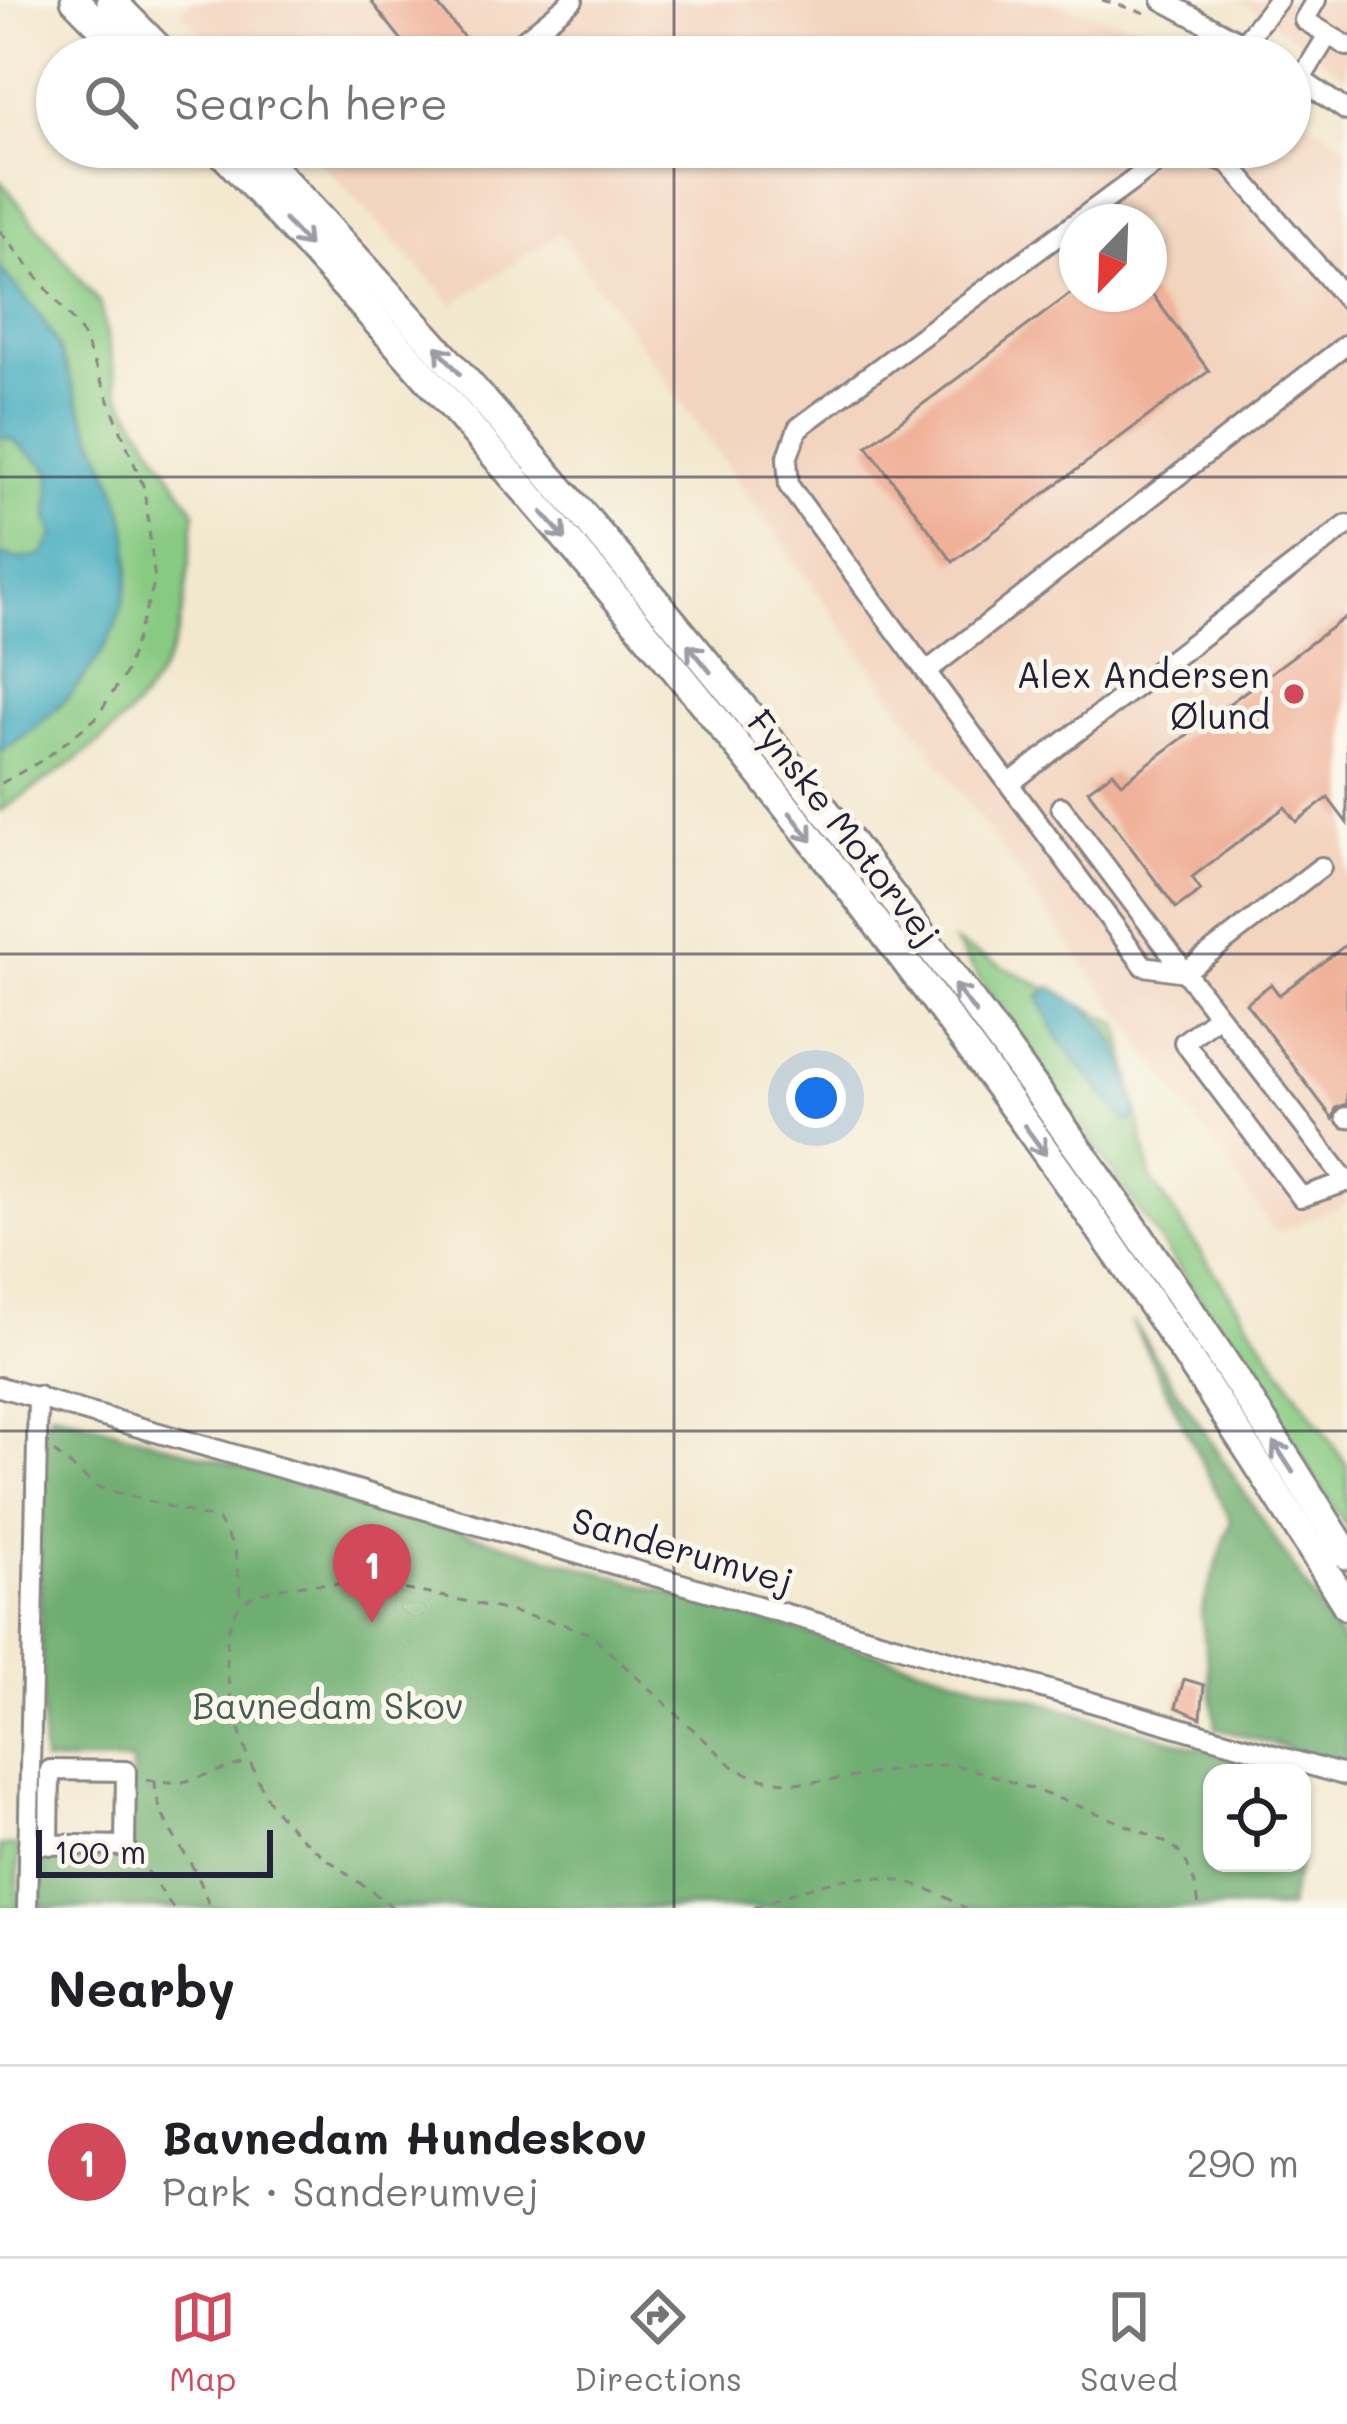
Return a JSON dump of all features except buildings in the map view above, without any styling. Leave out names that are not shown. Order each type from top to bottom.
[{"type":"highway","points":[[75,0],[110,36]]},
{"type":"highway","points":[[111,0],[146,36]]},
{"type":"highway","name":"Fynske Motorvej","points":[[236,168],[413,361],[635,620],[856,897],[1176,1342],[1347,1606]]},
{"type":"highway","name":"Fynske Motorvej","points":[[272,168],[434,344],[654,603],[862,862],[1084,1163],[1347,1555]]},
{"type":"street","points":[[529,36],[573,0]]},
{"type":"street","points":[[1162,0],[1235,36]]},
{"type":"street","points":[[1249,36],[1278,0]]},
{"type":"street","points":[[1316,0],[1304,20],[1347,46]]},
{"type":"street","points":[[1311,57],[1328,35]]},
{"type":"street","points":[[1311,86],[1347,111]]},
{"type":"street","points":[[1149,168],[798,428],[787,459],[789,486],[1144,966],[1185,972],[1321,867]]},
{"type":"street","points":[[1233,168],[1347,300]]},
{"type":"street","points":[[926,672],[1347,344]]},
{"type":"street","points":[[1009,784],[1347,525]]},
{"type":"street","points":[[1061,807],[1345,1183],[1301,1197],[1184,1042],[1218,1016]]},
{"type":"street","name":"Sanderumvej","points":[[0,1387],[1347,1776]]},
{"type":"street","points":[[38,1396],[39,1844]]},
{"type":"street","points":[[27,1908],[50,1769],[126,1771],[125,1846],[39,1844]]},
{"type":"path","points":[[0,231],[81,332],[144,488],[155,581],[124,674],[96,718],[46,758],[0,784]]},
{"type":"path","points":[[37,1438],[97,1487],[218,1520],[235,1549],[241,1602]]},
{"type":"path","points":[[393,1908],[288,1822],[270,1803],[250,1761],[227,1667],[228,1624],[241,1602],[259,1593],[355,1584],[563,1624],[590,1634],[735,1768],[754,1778],[791,1782],[950,1765],[981,1768],[1068,1806],[1154,1833],[1176,1850],[1192,1873],[1199,1908]]},
{"type":"path","points":[[126,1779],[206,1777],[250,1761]]},
{"type":"path","points":[[155,1781],[155,1809],[194,1862],[209,1908]]},
{"type":"path","points":[[125,1846],[147,1864],[173,1908]]},
{"type":"path","points":[[754,1908],[844,1876],[893,1877],[933,1888],[965,1908]]},
{"type":"shaded area","points":[[193,0],[1040,0],[1172,36],[204,36],[181,12]]},
{"type":"shaded area","points":[[1240,0],[1347,0],[1347,77],[1311,51],[1311,36],[1290,36]]},
{"type":"shaded area","points":[[1311,123],[1347,145],[1347,1204],[1276,1232],[560,233],[453,304],[327,168],[1311,168]]},
{"type":"green space","points":[[0,180],[100,304],[119,394],[195,512],[179,625],[162,670],[145,696],[103,739],[0,811]]},
{"type":"green space","points":[[955,943],[1119,1024],[1151,1179],[1347,1466],[1347,1528],[1218,1325]]},
{"type":"green space","points":[[1132,1321],[1347,1649],[1347,1765],[1216,1728],[1201,1612],[1231,1521]]},
{"type":"green space","name":"Bavnedam Skov","points":[[51,1411],[1253,1764],[1203,1764],[1203,1872],[1297,1872],[1288,1908],[40,1908],[41,1857],[133,1856],[132,1761],[43,1762],[37,1452]]},
{"type":"green space","points":[[0,1846],[18,1846],[18,1908],[0,1908]]},
{"type":"water","points":[[0,268],[44,322],[60,351],[118,496],[129,559],[115,626],[99,656],[55,710],[0,752],[0,554],[18,559],[43,555],[54,535],[48,518],[51,471],[13,440],[0,436]]},
{"type":"water","points":[[1051,987],[1090,1013],[1112,1036],[1138,1110],[1132,1122],[1124,1120],[1059,1040],[1038,996]]},
{"type":"place","name":"Alex Andersen Ølund","points":[[1294,694]]},
{"type":"place","name":"Bavnedam Hundeskov","points":[[372,1623]]}]
